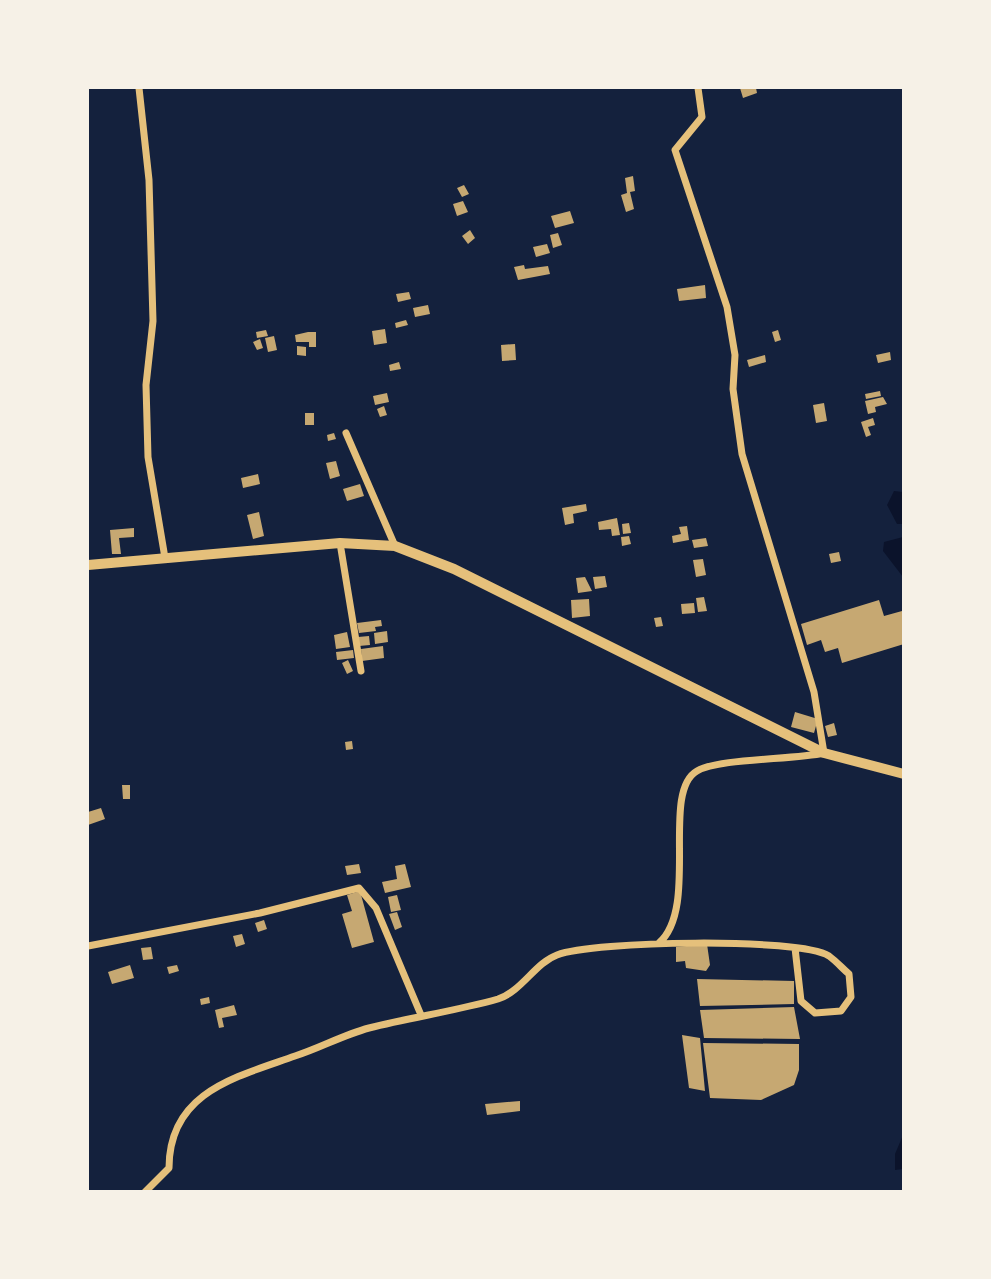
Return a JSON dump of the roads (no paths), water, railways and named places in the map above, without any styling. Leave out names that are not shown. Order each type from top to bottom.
[{"type":"main road","points":[[88,565],[340,543],[395,546],[454,569],[824,753],[904,774]]},
{"type":"street","points":[[139,88],[149,180],[153,299],[146,385],[148,457],[165,558]]},
{"type":"street","points":[[659,943],[670,933],[680,883],[682,794],[687,780],[697,771],[721,764],[803,758],[824,753],[814,692],[742,454],[733,389],[736,355],[727,307],[675,150],[702,117],[698,88]]},
{"type":"street","points":[[346,433],[395,546]]},
{"type":"street","points":[[340,543],[361,671]]},
{"type":"street","points":[[88,946],[260,913],[359,888],[376,908],[421,1015]]},
{"type":"street","points":[[145,1192],[169,1168],[171,1137],[178,1124],[214,1087],[335,1038],[421,1015],[501,998],[554,955],[585,947],[659,943],[795,948],[828,955],[849,975],[851,997],[841,1011],[816,1013],[801,1001],[795,948]]},
{"type":"water","points":[[894,491],[903,492],[903,524],[897,524],[887,505]]},
{"type":"water","points":[[904,537],[903,577],[883,551],[884,542]]},
{"type":"water","points":[[903,1135],[903,1169],[895,1170],[895,1154]]}]
